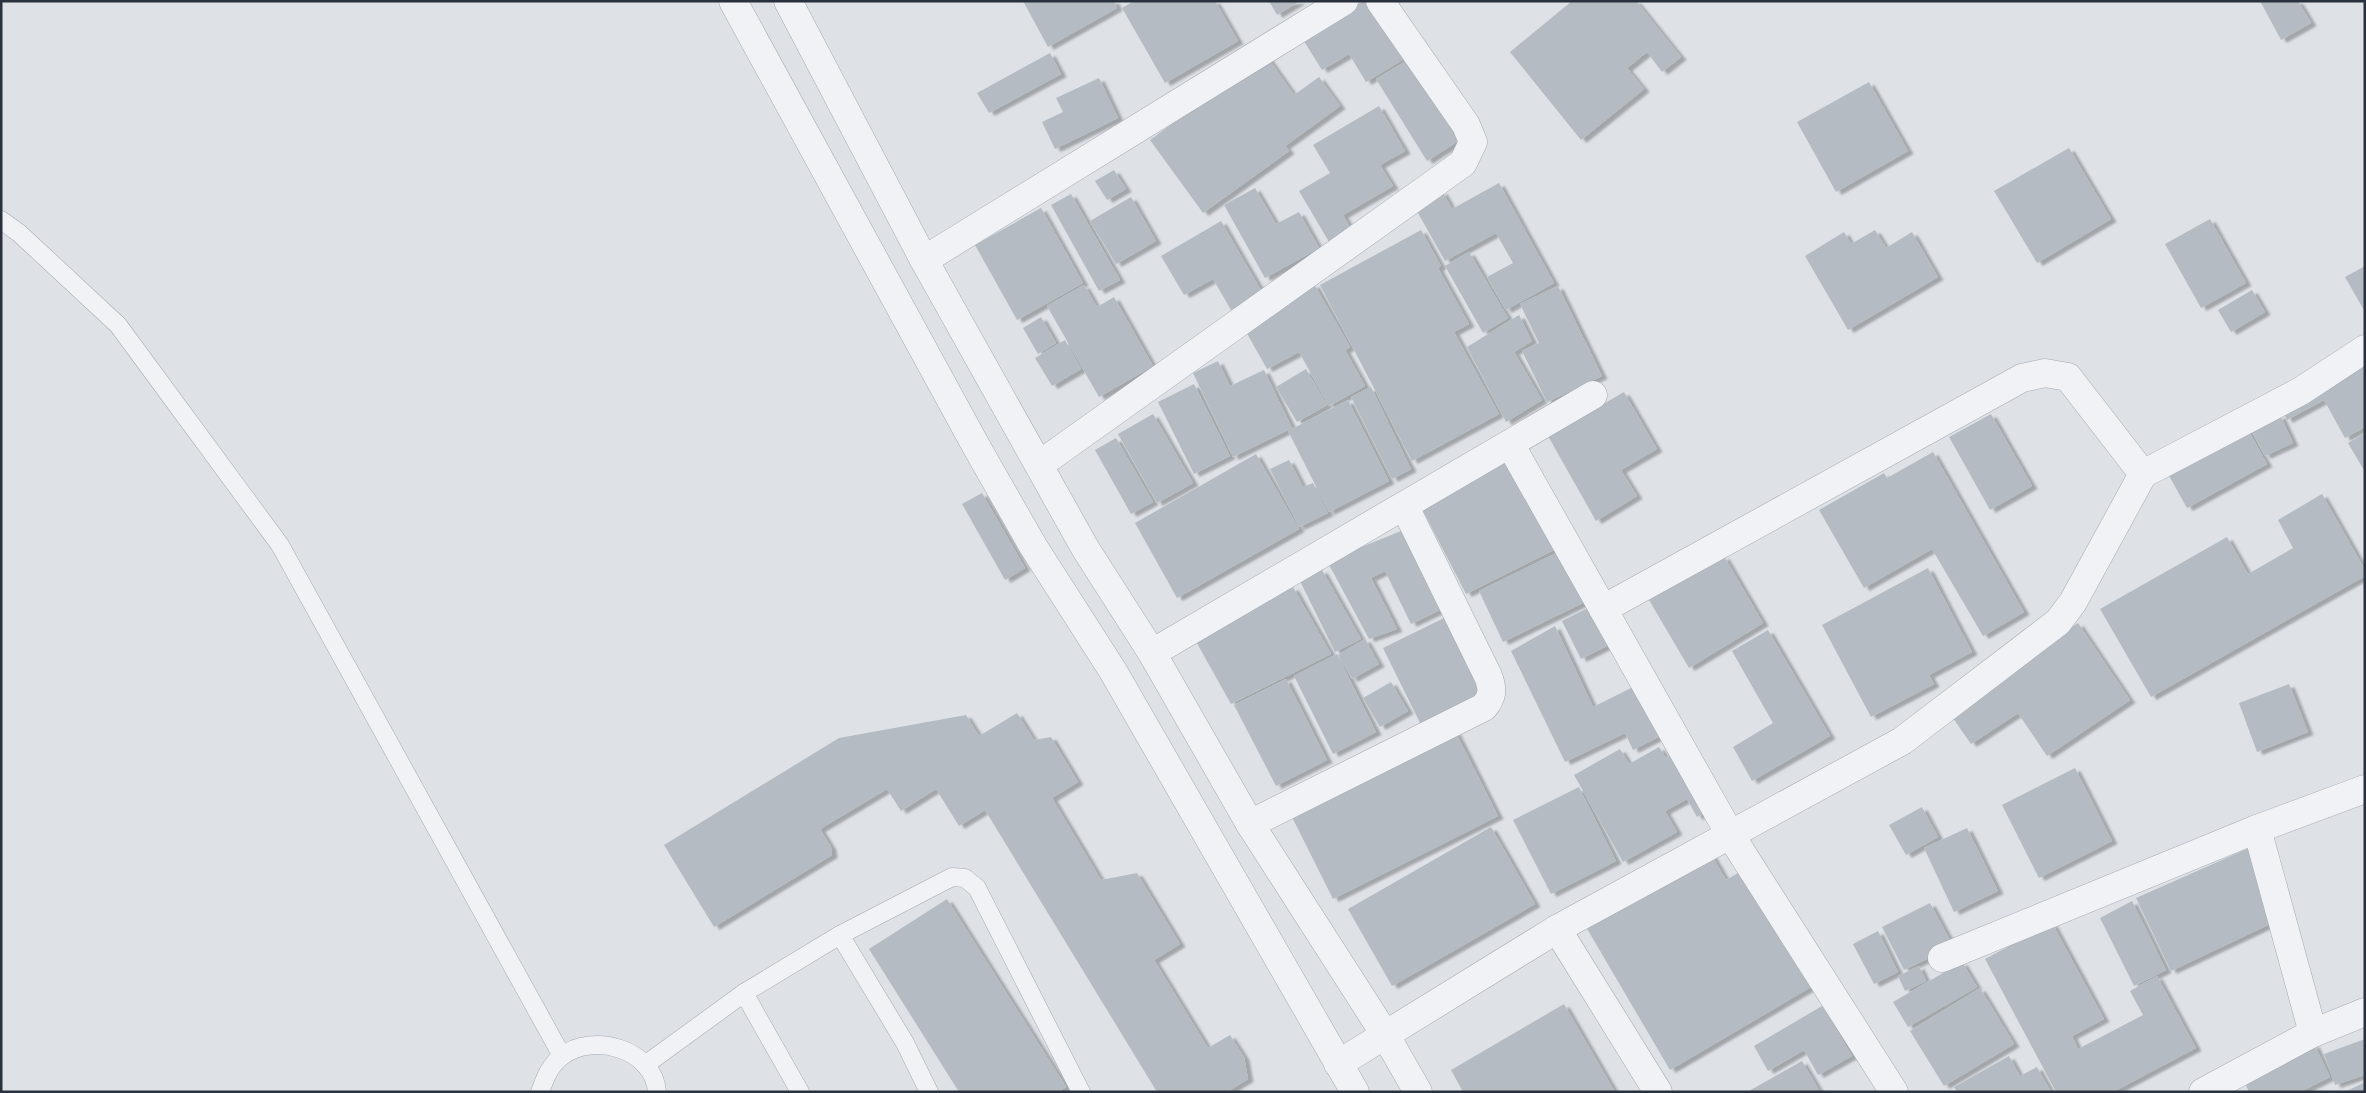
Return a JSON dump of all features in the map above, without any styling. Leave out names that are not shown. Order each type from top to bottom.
[{"type":"street","points":[[733,1],[981,455],[1033,546],[1112,671],[1355,1092]]},
{"type":"street","points":[[788,1],[924,260],[1085,548],[1152,653],[1250,824],[1386,1036],[1418,1092]]},
{"type":"street","points":[[924,260],[1344,1]]},
{"type":"street","points":[[1039,464],[1463,163],[1473,142],[1466,125],[1380,1]]},
{"type":"street","points":[[1338,1064],[1557,929],[1902,742],[2058,622],[2073,602],[2143,474],[2301,391],[2365,349]]},
{"type":"street","points":[[1603,609],[2022,378],[2045,373],[2068,377],[2143,474]]},
{"type":"street","points":[[1152,653],[1405,507],[1593,395]]},
{"type":"street","points":[[1510,444],[1731,836],[1894,1092]]},
{"type":"street","points":[[1250,824],[1484,707],[1490,699],[1492,688],[1488,676],[1405,507]]},
{"type":"street","points":[[1942,958],[2257,829],[2365,789]]},
{"type":"street","points":[[2257,829],[2313,1033]]},
{"type":"street","points":[[1557,929],[1658,1092]]},
{"type":"street","points":[[2203,1092],[2313,1033],[2365,1012]]},
{"type":"lane","points":[[1,220],[19,233],[118,325],[280,545],[562,1056]]},
{"type":"lane","points":[[645,1065],[744,993],[840,935],[952,877],[965,878],[977,888],[1081,1092]]},
{"type":"lane","points":[[840,935],[905,1043],[929,1092]]},
{"type":"lane","points":[[744,993],[800,1092]]},
{"type":"lane","points":[[540,1092],[546,1073],[562,1056],[583,1046],[606,1044],[627,1051],[645,1065],[657,1092]]},
{"type":"building","points":[[1023,1],[1114,1],[1117,8],[1048,47]]},
{"type":"building","points":[[1134,1],[1215,1],[1238,41],[1165,83],[1122,8]]},
{"type":"building","points":[[1269,1],[1300,1],[1277,15]]},
{"type":"building","points":[[1363,1],[1369,1],[1404,59],[1366,82],[1349,54],[1322,70],[1302,38]]},
{"type":"building","points":[[1572,1],[1636,1],[1681,57],[1662,72],[1647,52],[1627,68],[1644,89],[1581,140],[1510,52]]},
{"type":"building","points":[[2260,1],[2298,1],[2311,23],[2281,40]]},
{"type":"building","points":[[1050,53],[1061,74],[989,113],[977,93]]},
{"type":"building","points":[[1266,55],[1294,95],[1319,77],[1340,106],[1285,146],[1289,151],[1203,213],[1150,140]]},
{"type":"building","points":[[1416,55],[1466,136],[1427,161],[1376,79]]},
{"type":"building","points":[[1099,78],[1118,118],[1055,149],[1042,122],[1063,112],[1056,98]]},
{"type":"building","points":[[1869,82],[1908,151],[1836,192],[1797,122]]},
{"type":"building","points":[[1379,106],[1405,151],[1380,165],[1393,186],[1343,215],[1351,229],[1329,242],[1299,191],[1330,173],[1313,145]]},
{"type":"building","points":[[2069,148],[2111,219],[2037,263],[1994,191]]},
{"type":"building","points":[[1114,170],[1126,189],[1107,200],[1095,181]]},
{"type":"building","points":[[1499,183],[1554,283],[1506,310],[1487,277],[1513,263],[1496,233],[1445,261],[1414,206],[1442,191],[1452,209]]},
{"type":"building","points":[[1255,188],[1276,224],[1299,212],[1319,248],[1265,278],[1224,205]]},
{"type":"building","points":[[1071,194],[1120,280],[1099,291],[1051,205]]},
{"type":"building","points":[[1131,197],[1156,241],[1116,264],[1090,221]]},
{"type":"building","points":[[1041,208],[1083,283],[1017,320],[975,245]]},
{"type":"building","points":[[2210,219],[2246,283],[2201,308],[2165,244]]},
{"type":"building","points":[[1221,221],[1262,292],[1231,310],[1213,279],[1184,295],[1161,256]]},
{"type":"building","points":[[1421,230],[1441,266],[1438,268],[1469,324],[1454,332],[1499,414],[1412,461],[1320,285]]},
{"type":"building","points":[[1875,230],[1886,248],[1912,232],[1938,277],[1848,330],[1805,256],[1844,232],[1851,244]]},
{"type":"building","points":[[1469,252],[1508,318],[1483,333],[1445,266]]},
{"type":"building","points":[[2365,266],[2365,312],[2345,277]]},
{"type":"building","points":[[1314,284],[1350,347],[1345,350],[1365,386],[1329,406],[1299,352],[1267,369],[1245,330],[1282,310],[1279,304]]},
{"type":"building","points":[[1084,285],[1097,307],[1114,297],[1153,366],[1099,397],[1047,306]]},
{"type":"building","points":[[1558,286],[1602,376],[1547,402],[1522,351],[1539,343],[1520,304]]},
{"type":"building","points":[[2252,290],[2265,312],[2231,332],[2218,310]]},
{"type":"building","points":[[1519,315],[1532,341],[1514,352],[1542,400],[1506,422],[1467,347]]},
{"type":"building","points":[[1041,317],[1056,343],[1038,354],[1023,328]]},
{"type":"building","points":[[1065,340],[1081,369],[1052,386],[1035,358]]},
{"type":"building","points":[[1218,361],[1230,386],[1264,370],[1292,428],[1233,457],[1193,373]]},
{"type":"building","points":[[2365,366],[2365,427],[2345,438],[2324,400],[2287,420],[2283,412]]},
{"type":"building","points":[[1306,369],[1327,405],[1297,422],[1276,387]]},
{"type":"building","points":[[1194,384],[1230,456],[1194,474],[1158,402]]},
{"type":"building","points":[[1371,387],[1411,469],[1392,479],[1351,397]]},
{"type":"building","points":[[1624,392],[1657,449],[1621,470],[1637,496],[1596,521],[1548,436]]},
{"type":"building","points":[[1348,400],[1389,481],[1329,512],[1288,431]]},
{"type":"building","points":[[1153,414],[1193,483],[1157,503],[1118,434]]},
{"type":"building","points":[[1991,414],[2032,486],[1990,510],[1949,437]]},
{"type":"building","points":[[2280,415],[2293,443],[2265,456],[2251,429]]},
{"type":"building","points":[[2244,423],[2267,464],[2187,508],[2164,467]]},
{"type":"building","points":[[2365,433],[2365,472],[2348,443]]},
{"type":"building","points":[[1116,438],[1153,502],[1131,514],[1095,450]]},
{"type":"building","points":[[1933,452],[2024,612],[1983,636],[1932,549],[1864,588],[1819,510],[1884,473],[1887,478]]},
{"type":"building","points":[[1256,454],[1299,529],[1177,598],[1135,523]]},
{"type":"building","points":[[1511,459],[1556,549],[1466,594],[1420,505]]},
{"type":"building","points":[[1289,460],[1303,487],[1313,483],[1328,513],[1299,527],[1270,469]]},
{"type":"building","points":[[982,493],[1025,568],[1005,580],[962,504]]},
{"type":"building","points":[[2322,494],[2365,570],[2365,576],[2151,697],[2100,609],[2227,537],[2248,574],[2293,548],[2278,520]]},
{"type":"building","points":[[1406,529],[1446,607],[1411,624],[1385,571],[1371,578],[1397,629],[1369,639],[1327,561]]},
{"type":"building","points":[[1569,547],[1593,598],[1503,642],[1479,591]]},
{"type":"building","points":[[1724,556],[1763,623],[1689,668],[1649,600]]},
{"type":"building","points":[[1928,568],[1972,652],[1929,675],[1934,684],[1871,717],[1822,625]]},
{"type":"building","points":[[1322,570],[1361,639],[1335,652],[1299,579]]},
{"type":"building","points":[[1293,587],[1331,654],[1231,704],[1194,638]]},
{"type":"building","points":[[1592,606],[1611,644],[1581,659],[1562,621]]},
{"type":"building","points":[[1446,617],[1484,694],[1421,725],[1383,648]]},
{"type":"building","points":[[2078,623],[2130,700],[2047,756],[2018,713],[1971,744],[1948,711]]},
{"type":"building","points":[[1555,626],[1593,707],[1641,683],[1666,733],[1633,750],[1625,733],[1565,762],[1511,651]]},
{"type":"building","points":[[1768,630],[1830,736],[1752,781],[1733,747],[1773,723],[1732,651]]},
{"type":"building","points":[[1365,639],[1379,664],[1352,679],[1338,655]]},
{"type":"building","points":[[1337,654],[1376,732],[1333,754],[1294,676]]},
{"type":"building","points":[[1286,679],[1327,760],[1276,786],[1234,705]]},
{"type":"building","points":[[1391,682],[1408,711],[1380,727],[1363,698]]},
{"type":"building","points":[[2289,684],[2308,732],[2257,752],[2239,703]]},
{"type":"building","points":[[1017,713],[1034,740],[1051,737],[1078,782],[1052,798],[1101,880],[1137,873],[1180,944],[1154,960],[1208,1048],[1230,1035],[1244,1057],[1248,1079],[1227,1092],[1157,1092],[985,810],[959,826],[936,789],[901,811],[887,789],[820,829],[831,847],[832,855],[714,927],[664,845],[839,738],[966,715],[979,736]]},
{"type":"building","points":[[1455,731],[1498,816],[1333,899],[1290,813]]},
{"type":"building","points":[[1659,747],[1666,758],[1675,756],[1704,813],[1697,817],[1687,799],[1665,811],[1677,832],[1623,862],[1574,775],[1620,749],[1629,764]]},
{"type":"building","points":[[2075,768],[2112,841],[2039,878],[2002,805]]},
{"type":"building","points":[[1579,787],[1616,861],[1551,894],[1513,820]]},
{"type":"building","points":[[1922,807],[1938,837],[1906,855],[1889,825]]},
{"type":"building","points":[[1491,827],[1535,904],[1392,986],[1348,909]]},
{"type":"building","points":[[1967,828],[1998,891],[1954,912],[1924,848]]},
{"type":"building","points":[[2249,848],[2270,924],[2171,971],[2136,898]]},
{"type":"building","points":[[1711,854],[1726,880],[1743,870],[1811,987],[1670,1070],[1586,927]]},
{"type":"building","points":[[947,899],[1066,1087],[1058,1092],[959,1092],[869,949]]},
{"type":"building","points":[[2132,901],[2166,970],[2134,986],[2100,918]]},
{"type":"building","points":[[1930,903],[1953,946],[1904,970],[1882,927]]},
{"type":"building","points":[[2052,923],[2104,1019],[2072,1036],[2078,1049],[2143,1015],[2130,991],[2157,976],[2196,1048],[2113,1092],[2056,1092],[1985,959]]},
{"type":"building","points":[[1878,931],[1898,972],[1874,984],[1853,944]]},
{"type":"building","points":[[1962,962],[1977,987],[1908,1027],[1893,1002]]},
{"type":"building","points":[[1919,966],[1926,981],[1905,991],[1898,976]]},
{"type":"building","points":[[1980,988],[2014,1044],[1944,1086],[1910,1031]]},
{"type":"building","points":[[1564,1004],[1615,1092],[1463,1092],[1451,1070]]},
{"type":"building","points":[[1822,1006],[1852,1056],[1818,1075],[1804,1050],[1768,1071],[1754,1046]]},
{"type":"building","points":[[2365,1039],[2365,1075],[2335,1085],[2324,1054]]},
{"type":"building","points":[[2314,1044],[2330,1077],[2300,1092],[2249,1092],[2243,1079]]},
{"type":"building","points":[[2009,1056],[2020,1076],[2037,1067],[2051,1092],[1957,1092],[1954,1087]]},
{"type":"building","points":[[1802,1061],[1820,1092],[1747,1092]]},
{"type":"building","points":[[2365,1082],[2365,1092],[2345,1092]]}]
